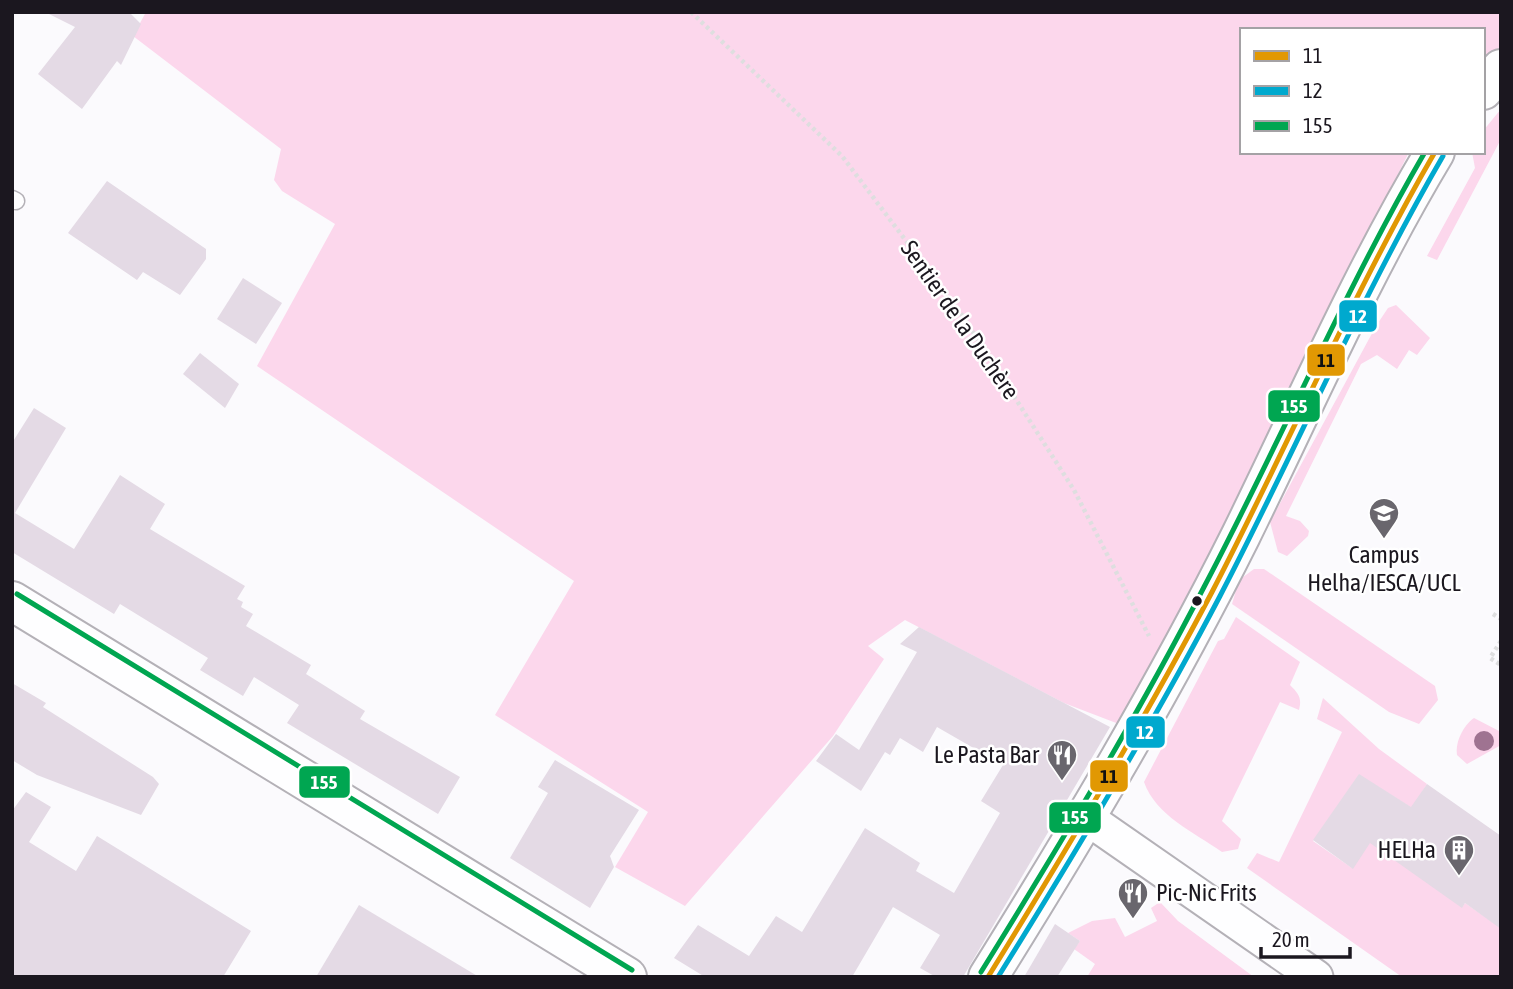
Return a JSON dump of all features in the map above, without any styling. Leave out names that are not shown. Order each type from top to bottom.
[{"type":"street","points":[[1485,88],[1501,69]]},
{"type":"street","points":[[988,977],[1087,818],[1167,673],[1240,536],[1367,274],[1434,154]]},
{"type":"street","points":[[12,601],[627,977]]},
{"type":"street","points":[[1087,818],[1316,977]]},
{"type":"path","name":"Sentier de la Duchère","points":[[691,12],[842,156],[962,315],[1074,490],[1167,673]]},
{"type":"path","points":[[1493,614],[1501,619]]},
{"type":"path","points":[[1501,641],[1490,658],[1501,665]]},
{"type":"shaded area","points":[[146,12],[1501,12],[1501,51],[1485,62],[1485,28],[1240,28],[1240,154],[1408,154],[1124,726],[1064,703],[905,620],[868,646],[884,659],[833,736],[685,906],[615,867],[648,812],[495,715],[574,581],[257,366],[335,224],[282,191],[274,180],[281,149],[133,36]]},
{"type":"shaded area","points":[[1501,109],[1501,139],[1437,260],[1427,256],[1475,168],[1472,154],[1485,154],[1485,129]]},
{"type":"shaded area","points":[[1396,305],[1430,338],[1417,355],[1409,350],[1397,369],[1377,355],[1361,364],[1286,516],[1300,521],[1309,531],[1308,536],[1287,556],[1278,552],[1270,522],[1376,326],[1388,308]]},
{"type":"shaded area","points":[[1254,569],[1264,569],[1435,686],[1438,700],[1419,724],[1389,712],[1232,604],[1239,580]]},
{"type":"shaded area","points":[[1236,617],[1300,662],[1290,685],[1298,694],[1300,702],[1299,710],[1280,702],[1222,821],[1241,839],[1238,849],[1222,852],[1167,814],[1157,804],[1144,782],[1218,641],[1224,639]]},
{"type":"shaded area","points":[[1323,698],[1379,749],[1427,784],[1412,808],[1359,775],[1313,841],[1352,868],[1372,839],[1462,907],[1465,903],[1501,928],[1501,977],[1402,977],[1247,868],[1257,853],[1279,862],[1342,732],[1317,719]]},
{"type":"shaded area","points":[[1474,718],[1501,732],[1501,745],[1467,764],[1457,755],[1457,745],[1463,730]]},
{"type":"shaded area","points":[[1160,902],[1178,921],[1254,977],[1087,977],[1095,964],[1074,949],[1080,941],[1068,933],[1092,921],[1115,918],[1125,937],[1157,921],[1151,908]]},
{"type":"building","points":[[45,12],[129,12],[141,24],[121,65],[117,61],[82,109],[38,74],[75,27]]},
{"type":"building","points":[[107,181],[206,249],[206,259],[180,295],[143,272],[137,280],[68,233]]},
{"type":"building","points":[[243,278],[282,303],[256,344],[217,319]]},
{"type":"building","points":[[200,353],[239,384],[225,408],[183,374]]},
{"type":"building","points":[[34,408],[66,428],[15,513],[74,549],[120,475],[165,504],[150,529],[245,586],[237,599],[243,602],[241,607],[253,614],[246,626],[311,665],[306,674],[365,711],[360,719],[460,777],[438,814],[287,723],[299,705],[254,677],[243,696],[200,670],[208,658],[120,604],[114,614],[12,552],[12,443]]},
{"type":"building","points":[[919,627],[1110,727],[963,977],[936,977],[920,968],[940,935],[893,907],[852,977],[705,977],[674,958],[698,925],[749,956],[776,916],[802,932],[865,828],[920,863],[916,871],[954,893],[1000,813],[981,801],[1003,765],[937,727],[923,752],[900,738],[890,755],[885,752],[861,791],[816,761],[836,734],[859,750],[917,652],[900,644]]},
{"type":"building","points":[[12,683],[46,703],[43,707],[153,777],[159,784],[141,815],[37,775],[12,760]]},
{"type":"building","points":[[555,760],[639,810],[610,856],[614,867],[590,908],[510,858],[548,793],[538,787]]},
{"type":"building","name":"HELHa","points":[[1359,774],[1411,807],[1427,784],[1501,836],[1501,929],[1465,903],[1462,908],[1370,843],[1353,869],[1313,840]]},
{"type":"building","points":[[26,792],[51,807],[29,842],[76,871],[97,836],[251,931],[223,977],[12,977],[12,811]]},
{"type":"building","points":[[359,905],[479,977],[316,977]]},
{"type":"building","points":[[1055,924],[1080,941],[1057,977],[1024,977]]},
{"type":"transit line","name":"155","points":[[981,972],[1096,782],[1178,636],[1232,533],[1367,259],[1424,154]]},
{"type":"transit line","name":"11","points":[[988,977],[1103,786],[1186,641],[1348,316],[1434,154]]},
{"type":"transit line","name":"12","points":[[998,977],[1168,693],[1248,541],[1384,265],[1443,156]]},
{"type":"transit line","name":"155","points":[[17,594],[632,970]]},
{"type":"place","name":"Campus Helha/IESCA/UCL","points":[[1384,540]]},
{"type":"place","name":"Le Pasta Bar","points":[[1062,782]]},
{"type":"place","name":"HELHa","points":[[1459,877]]},
{"type":"place","name":"Pic-Nic Frits","points":[[1133,920]]}]
